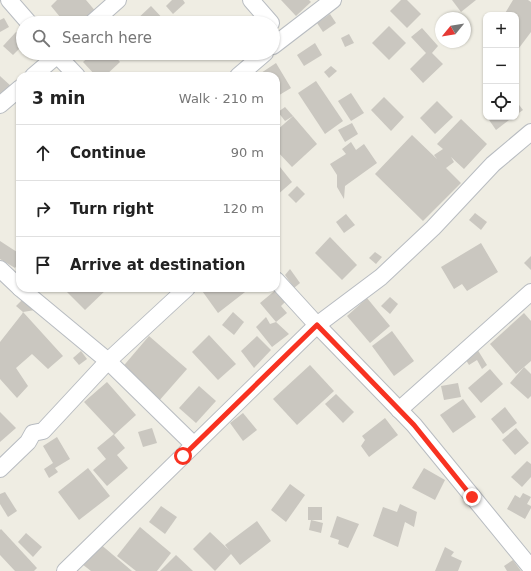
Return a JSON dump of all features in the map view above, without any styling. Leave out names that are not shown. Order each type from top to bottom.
[{"type":"street","points":[[9,0],[23,16]]},
{"type":"street","points":[[100,16],[118,0]]},
{"type":"street","points":[[251,0],[265,16]]},
{"type":"street","points":[[280,33],[333,0]]},
{"type":"street","points":[[37,72],[50,60]]},
{"type":"street","points":[[62,60],[73,72]]},
{"type":"street","points":[[243,72],[257,60]]},
{"type":"street","points":[[0,105],[16,91]]},
{"type":"street","points":[[65,571],[317,325],[381,277],[433,228],[493,164],[531,132]]},
{"type":"street","points":[[0,269],[16,284]]},
{"type":"street","points":[[280,284],[317,325],[414,425],[531,568]]},
{"type":"street","points":[[25,292],[108,361],[194,445]]},
{"type":"street","points":[[0,469],[28,442],[33,433],[43,431],[108,361],[183,292]]},
{"type":"street","points":[[399,410],[531,292]]},
{"type":"building","points":[[57,0],[86,0],[97,13],[94,16],[59,16],[51,6]]},
{"type":"building","points":[[172,0],[183,0],[185,3],[173,14],[166,6]]},
{"type":"building","points":[[281,0],[309,0],[311,2],[296,16]]},
{"type":"building","points":[[401,0],[407,0],[421,14],[407,28],[390,11]]},
{"type":"building","points":[[452,0],[476,0],[461,12]]},
{"type":"building","points":[[513,0],[528,0],[531,2],[531,32],[519,48],[519,12],[506,12]]},
{"type":"building","points":[[151,6],[160,16],[140,16]]},
{"type":"building","points":[[330,14],[336,23],[323,32],[317,23]]},
{"type":"building","points":[[4,18],[9,27],[0,32],[0,20]]},
{"type":"building","points":[[389,26],[406,43],[389,60],[372,43]]},
{"type":"building","points":[[422,28],[435,43],[435,48],[436,48],[432,53],[443,64],[423,83],[410,69],[426,53],[411,37]]},
{"type":"building","points":[[16,32],[16,52],[13,55],[3,46]]},
{"type":"building","points":[[349,34],[354,43],[345,47],[341,38]]},
{"type":"building","points":[[315,43],[322,55],[304,66],[297,55]]},
{"type":"building","points":[[85,60],[118,60],[120,62],[109,72],[92,72],[83,62]]},
{"type":"building","points":[[276,63],[291,88],[280,95],[280,72],[262,72]]},
{"type":"building","points":[[331,66],[337,71],[329,78],[324,72]]},
{"type":"building","points":[[0,76],[12,87],[4,97],[0,94]]},
{"type":"building","points":[[316,81],[343,121],[325,134],[298,93]]},
{"type":"building","points":[[351,93],[364,113],[351,121],[338,101]]},
{"type":"building","points":[[384,97],[404,117],[391,131],[371,110]]},
{"type":"building","points":[[437,101],[453,117],[435,134],[420,118]]},
{"type":"building","points":[[519,105],[523,110],[519,113]]},
{"type":"building","points":[[285,107],[293,116],[285,121],[280,115],[280,111]]},
{"type":"building","points":[[293,116],[317,144],[292,167],[280,154],[280,127]]},
{"type":"building","points":[[461,119],[487,144],[464,169],[451,157],[454,162],[446,168],[461,183],[423,221],[375,174],[412,135],[437,159],[434,155],[443,149],[437,144]]},
{"type":"building","points":[[489,120],[509,120],[496,130]]},
{"type":"building","points":[[352,123],[358,134],[345,142],[338,130]]},
{"type":"building","points":[[351,142],[356,150],[364,144],[377,163],[345,186],[344,199],[337,187],[337,175],[330,164],[346,154],[342,149]]},
{"type":"building","points":[[280,167],[292,182],[280,192]]},
{"type":"building","points":[[297,186],[305,194],[296,203],[288,195]]},
{"type":"building","points":[[475,213],[487,222],[481,230],[469,220]]},
{"type":"building","points":[[346,214],[355,225],[344,233],[336,222]]},
{"type":"building","points":[[330,237],[357,265],[342,280],[315,253]]},
{"type":"building","points":[[0,241],[16,251],[16,267],[15,268],[0,259]]},
{"type":"building","points":[[481,243],[498,272],[467,291],[462,284],[454,289],[441,267]]},
{"type":"building","points":[[375,252],[382,257],[376,264],[369,258]]},
{"type":"building","points":[[531,256],[531,270],[524,263]]},
{"type":"building","points":[[290,269],[300,283],[294,288],[285,275]]},
{"type":"building","points":[[280,290],[288,299],[281,306],[287,313],[276,322],[260,303],[273,292],[280,292]]},
{"type":"building","points":[[67,292],[104,292],[85,310]]},
{"type":"building","points":[[203,292],[245,292],[218,313]]},
{"type":"building","points":[[390,297],[398,304],[390,314],[381,306]]},
{"type":"building","points":[[367,298],[390,326],[370,343],[347,316]]},
{"type":"building","points":[[23,299],[35,310],[23,312],[16,306]]},
{"type":"building","points":[[23,312],[63,356],[48,369],[32,354],[16,368],[28,386],[17,398],[0,379],[0,342]]},
{"type":"building","points":[[233,312],[244,322],[234,335],[222,325]]},
{"type":"building","points":[[524,313],[531,321],[531,361],[516,374],[490,344]]},
{"type":"building","points":[[266,317],[270,324],[276,322],[289,334],[272,347],[256,327]]},
{"type":"building","points":[[392,331],[414,361],[394,376],[372,346]]},
{"type":"building","points":[[209,335],[236,364],[218,380],[192,352]]},
{"type":"building","points":[[149,336],[187,369],[158,402],[120,370]]},
{"type":"building","points":[[257,336],[271,350],[254,368],[241,351]]},
{"type":"building","points":[[474,344],[487,365],[482,369],[477,360],[469,365],[461,352]]},
{"type":"building","points":[[81,351],[87,359],[79,365],[73,358]]},
{"type":"building","points":[[310,365],[334,391],[297,425],[273,399]]},
{"type":"building","points":[[524,367],[531,374],[531,396],[528,399],[510,383]]},
{"type":"building","points":[[490,369],[503,384],[481,403],[468,388]]},
{"type":"building","points":[[107,382],[136,415],[114,435],[125,448],[117,455],[128,468],[107,486],[93,470],[106,459],[97,448],[114,434],[84,402]]},
{"type":"building","points":[[458,383],[461,397],[444,400],[441,386]]},
{"type":"building","points":[[199,386],[216,401],[196,423],[179,408]]},
{"type":"building","points":[[336,394],[354,412],[343,423],[325,404]]},
{"type":"building","points":[[463,399],[476,417],[453,433],[440,415]]},
{"type":"building","points":[[505,407],[517,423],[503,434],[491,419]]},
{"type":"building","points":[[0,412],[16,428],[0,442]]},
{"type":"building","points":[[243,413],[257,430],[243,441],[230,423]]},
{"type":"building","points":[[385,418],[398,435],[369,457],[361,446],[365,440],[362,436]]},
{"type":"building","points":[[152,428],[157,443],[143,447],[138,432]]},
{"type":"building","points":[[516,428],[529,443],[515,455],[502,440]]},
{"type":"building","points":[[57,437],[70,459],[55,468],[58,472],[49,478],[44,469],[53,463],[43,446]]},
{"type":"building","points":[[527,461],[531,464],[531,477],[522,487],[511,477]]},
{"type":"building","points":[[88,468],[110,496],[79,520],[58,492]]},
{"type":"building","points":[[424,468],[445,480],[435,500],[412,488]]},
{"type":"building","points":[[290,484],[305,495],[286,522],[271,510]]},
{"type":"building","points":[[5,492],[17,511],[8,517],[0,504],[0,494]]},
{"type":"building","points":[[523,493],[531,497],[527,504],[531,506],[531,508],[525,519],[507,509],[515,495],[520,498]]},
{"type":"building","points":[[400,504],[417,512],[414,527],[405,522],[398,547],[373,536],[383,507],[397,512]]},
{"type":"building","points":[[161,506],[177,517],[165,534],[149,522]]},
{"type":"building","points":[[308,507],[322,507],[322,520],[308,520]]},
{"type":"building","points":[[337,516],[359,524],[348,548],[338,544],[339,540],[330,537]]},
{"type":"building","points":[[311,520],[323,523],[321,533],[309,530]]},
{"type":"building","points":[[257,521],[271,541],[240,565],[231,554],[215,571],[193,549],[210,532],[229,550],[225,545]]},
{"type":"building","points":[[140,527],[171,553],[157,571],[136,571],[117,556]]},
{"type":"building","points":[[1,529],[37,568],[34,571],[15,571],[0,555]]},
{"type":"building","points":[[26,533],[42,547],[33,557],[18,542]]},
{"type":"building","points":[[99,543],[132,571],[91,571],[82,564]]},
{"type":"building","points":[[445,547],[454,552],[451,556],[462,561],[458,571],[435,571]]},
{"type":"building","points":[[176,555],[193,571],[160,571]]},
{"type":"building","points":[[513,560],[521,571],[507,571],[504,566]]},
{"type":"route","points":[[183,456],[317,325],[414,425],[472,497]]}]
